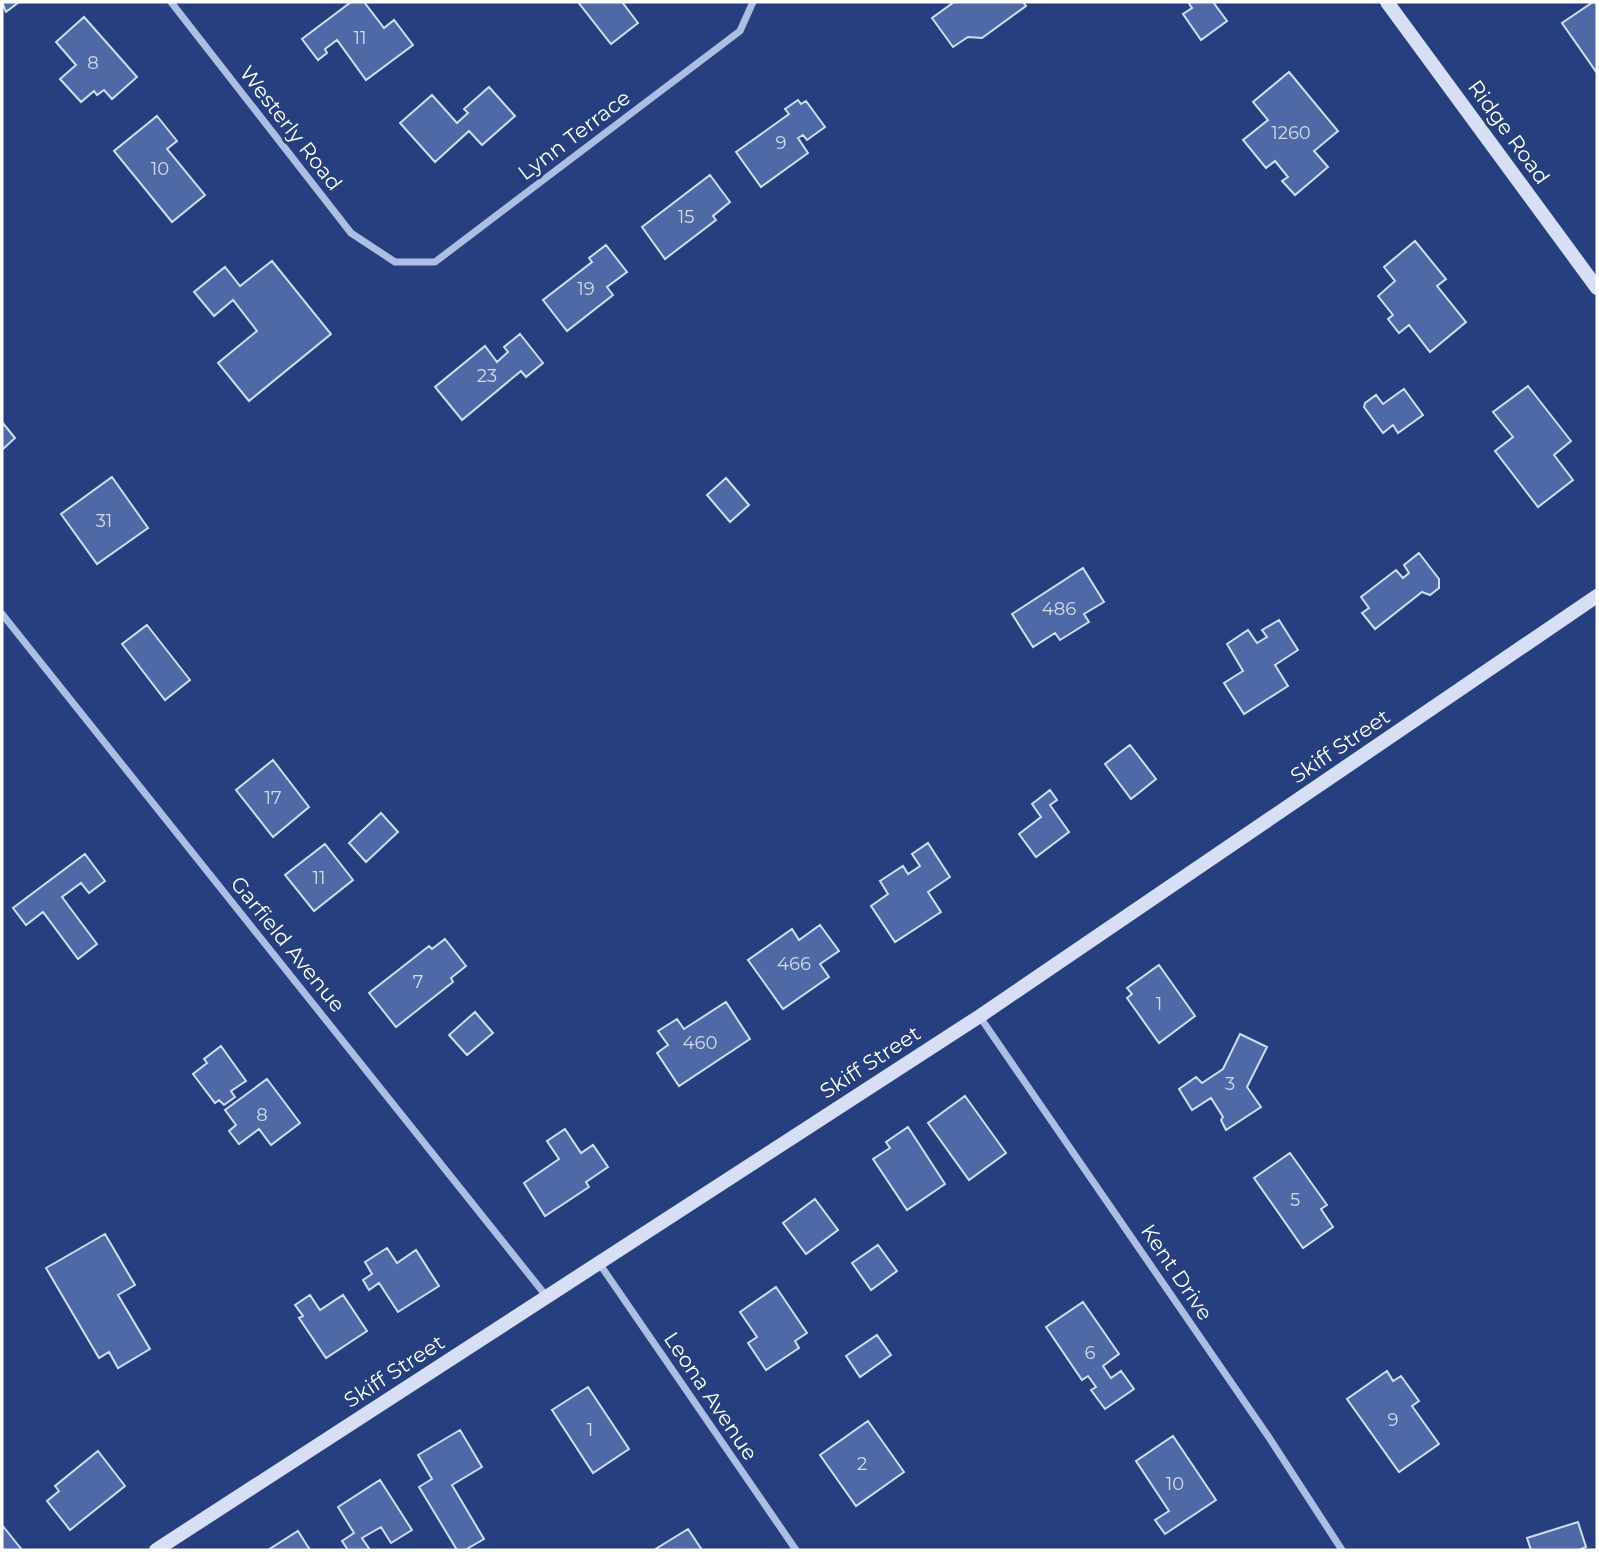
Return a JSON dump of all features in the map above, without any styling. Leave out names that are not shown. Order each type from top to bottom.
[{"type":"main road","name":"Ridge Road","points":[[1387,2],[1597,288]]},
{"type":"main road","name":"Skiff Street","points":[[156,1550],[980,1016],[1597,596]]},
{"type":"street","name":"Westerly Road","points":[[171,2],[351,233],[395,262]]},
{"type":"street","name":"Lynn Terrace","points":[[395,262],[435,262],[740,31],[753,2]]},
{"type":"street","name":"Garfield Avenue","points":[[2,614],[547,1297]]},
{"type":"street","name":"Kent Drive","points":[[980,1016],[1260,1425],[1342,1550]]},
{"type":"street","name":"Leona Avenue","points":[[598,1262],[796,1550]]},
{"type":"building","points":[[2,2],[19,2],[6,12]]},
{"type":"building","points":[[351,2],[364,2],[384,28],[394,20],[413,45],[366,80],[337,40],[325,49],[327,53],[318,60],[302,39]]},
{"type":"building","points":[[578,2],[622,2],[638,23],[611,44]]},
{"type":"building","points":[[954,2],[1023,2],[1026,6],[982,38],[968,37],[953,47],[932,18]]},
{"type":"building","points":[[1188,2],[1213,2],[1227,21],[1201,40],[1183,14],[1192,8]]},
{"type":"building","points":[[1597,2],[1597,73],[1562,23]]},
{"type":"building","points":[[84,17],[137,77],[112,99],[104,90],[97,95],[94,91],[81,102],[60,79],[76,65],[56,42]]},
{"type":"building","points":[[1289,72],[1338,131],[1314,151],[1328,167],[1295,195],[1282,181],[1288,177],[1275,161],[1266,168],[1243,140],[1268,120],[1253,102]]},
{"type":"building","points":[[489,87],[515,116],[482,145],[469,131],[435,162],[400,123],[432,95],[457,123],[468,113],[464,109]]},
{"type":"building","points":[[798,100],[801,104],[806,101],[825,127],[807,140],[803,135],[798,138],[808,153],[761,187],[736,152],[789,114],[785,109]]},
{"type":"building","points":[[157,116],[177,141],[167,149],[205,195],[172,222],[114,151]]},
{"type":"building","points":[[710,175],[730,202],[713,216],[716,220],[665,259],[642,227]]},
{"type":"building","points":[[1415,241],[1446,279],[1437,286],[1466,322],[1430,352],[1409,325],[1399,333],[1388,319],[1393,315],[1378,296],[1395,281],[1384,267]]},
{"type":"building","points":[[606,245],[627,272],[607,287],[613,295],[567,331],[543,300],[592,262],[589,258]]},
{"type":"building","points":[[272,261],[331,334],[249,401],[218,363],[257,331],[233,300],[214,316],[194,292],[225,267],[240,286]]},
{"type":"building","points":[[520,334],[543,363],[526,377],[521,371],[462,420],[435,387],[485,346],[497,362],[508,352],[504,347]]},
{"type":"building","points":[[1528,386],[1571,441],[1554,455],[1573,480],[1538,507],[1495,451],[1513,437],[1493,412]]},
{"type":"building","points":[[1404,389],[1423,415],[1398,433],[1393,425],[1383,433],[1364,407],[1365,403],[1376,395],[1383,404]]},
{"type":"building","points":[[2,422],[15,438],[2,450]]},
{"type":"building","points":[[112,477],[148,528],[97,564],[61,514]]},
{"type":"building","points":[[726,478],[749,505],[730,522],[707,495]]},
{"type":"building","points":[[1419,553],[1439,579],[1439,588],[1430,595],[1422,592],[1375,629],[1362,613],[1369,608],[1361,597],[1396,570],[1403,578],[1409,573],[1404,565]]},
{"type":"building","points":[[1083,568],[1104,602],[1084,614],[1089,622],[1060,640],[1055,633],[1033,647],[1012,614]]},
{"type":"building","points":[[1279,620],[1298,650],[1275,665],[1288,686],[1244,714],[1224,683],[1243,671],[1227,644],[1248,630],[1257,643],[1267,637],[1262,630]]},
{"type":"building","points":[[147,625],[190,680],[165,700],[122,644]]},
{"type":"building","points":[[1130,745],[1156,779],[1131,799],[1105,764]]},
{"type":"building","points":[[273,760],[309,807],[273,837],[236,790]]},
{"type":"building","points":[[1050,790],[1057,800],[1050,805],[1069,832],[1036,857],[1019,834],[1041,817],[1032,804]]},
{"type":"building","points":[[381,813],[398,832],[366,862],[349,843]]},
{"type":"building","points":[[928,843],[950,877],[928,892],[941,912],[895,942],[871,906],[888,894],[880,881],[903,866],[908,874],[920,866],[912,854]]},
{"type":"building","points":[[325,844],[353,880],[314,911],[285,875]]},
{"type":"building","points":[[85,854],[105,881],[89,893],[81,883],[62,897],[97,944],[78,959],[43,912],[26,925],[13,908]]},
{"type":"building","points":[[820,925],[839,951],[820,964],[829,977],[783,1009],[748,960],[792,929],[799,940]]},
{"type":"building","points":[[445,939],[466,966],[451,978],[453,982],[396,1027],[369,993],[429,946],[432,949]]},
{"type":"building","points":[[1159,965],[1195,1016],[1159,1043],[1127,998],[1132,994],[1127,988]]},
{"type":"building","points":[[726,1002],[750,1039],[679,1086],[657,1053],[668,1045],[658,1031],[677,1019],[684,1029]]},
{"type":"building","points":[[475,1012],[493,1033],[467,1055],[449,1035]]},
{"type":"building","points":[[1240,1034],[1267,1047],[1247,1087],[1261,1107],[1226,1130],[1221,1120],[1223,1117],[1211,1098],[1192,1110],[1179,1089],[1196,1077],[1202,1083],[1223,1069]]},
{"type":"building","points":[[221,1046],[246,1081],[231,1091],[235,1097],[224,1105],[219,1100],[215,1103],[193,1074],[207,1063],[204,1059]]},
{"type":"building","points":[[267,1079],[300,1123],[271,1145],[259,1129],[239,1144],[229,1131],[236,1125],[225,1110]]},
{"type":"building","points":[[965,1096],[1006,1153],[969,1180],[928,1123]]},
{"type":"building","points":[[908,1127],[945,1184],[907,1210],[873,1159],[890,1148],[886,1142]]},
{"type":"building","points":[[565,1129],[581,1153],[593,1145],[608,1167],[586,1182],[589,1187],[545,1216],[524,1183],[559,1159],[547,1141]]},
{"type":"building","points":[[1290,1153],[1327,1205],[1321,1209],[1333,1227],[1303,1248],[1254,1178]]},
{"type":"building","points":[[815,1199],[838,1230],[806,1254],[783,1223]]},
{"type":"building","points":[[105,1234],[135,1285],[118,1295],[150,1349],[118,1368],[109,1352],[99,1358],[46,1268]]},
{"type":"building","points":[[878,1245],[897,1271],[871,1290],[852,1263]]},
{"type":"building","points":[[387,1248],[397,1263],[416,1250],[439,1286],[398,1312],[379,1283],[369,1290],[363,1280],[372,1274],[365,1262]]},
{"type":"building","points":[[776,1287],[807,1333],[795,1341],[799,1348],[766,1370],[748,1343],[757,1337],[740,1312]]},
{"type":"building","points":[[310,1295],[320,1310],[343,1295],[367,1331],[326,1358],[299,1318],[303,1316],[295,1305]]},
{"type":"building","points":[[1083,1302],[1119,1354],[1103,1366],[1111,1378],[1121,1371],[1134,1389],[1105,1409],[1091,1390],[1096,1387],[1088,1376],[1082,1380],[1046,1327]]},
{"type":"building","points":[[877,1335],[891,1355],[860,1377],[846,1356]]},
{"type":"building","points":[[1387,1371],[1393,1381],[1401,1376],[1419,1401],[1412,1406],[1439,1444],[1399,1472],[1347,1399]]},
{"type":"building","points":[[588,1387],[629,1449],[593,1473],[552,1410]]},
{"type":"building","points":[[868,1421],[904,1472],[856,1506],[820,1455]]},
{"type":"building","points":[[460,1430],[482,1467],[452,1485],[484,1539],[465,1550],[457,1550],[419,1487],[432,1479],[418,1455]]},
{"type":"building","points":[[1173,1436],[1216,1500],[1165,1534],[1155,1520],[1169,1511],[1136,1461]]},
{"type":"building","points":[[98,1451],[125,1486],[70,1530],[47,1501],[59,1491],[55,1486]]},
{"type":"building","points":[[380,1480],[412,1530],[391,1543],[381,1527],[362,1538],[370,1550],[348,1550],[342,1541],[354,1533],[338,1507]]},
{"type":"building","points":[[1578,1522],[1586,1547],[1579,1550],[1531,1550],[1527,1538]]},
{"type":"building","points":[[2,1525],[22,1550],[2,1550]]},
{"type":"building","points":[[688,1529],[702,1550],[654,1550]]},
{"type":"building","points":[[298,1531],[310,1550],[268,1550]]}]
